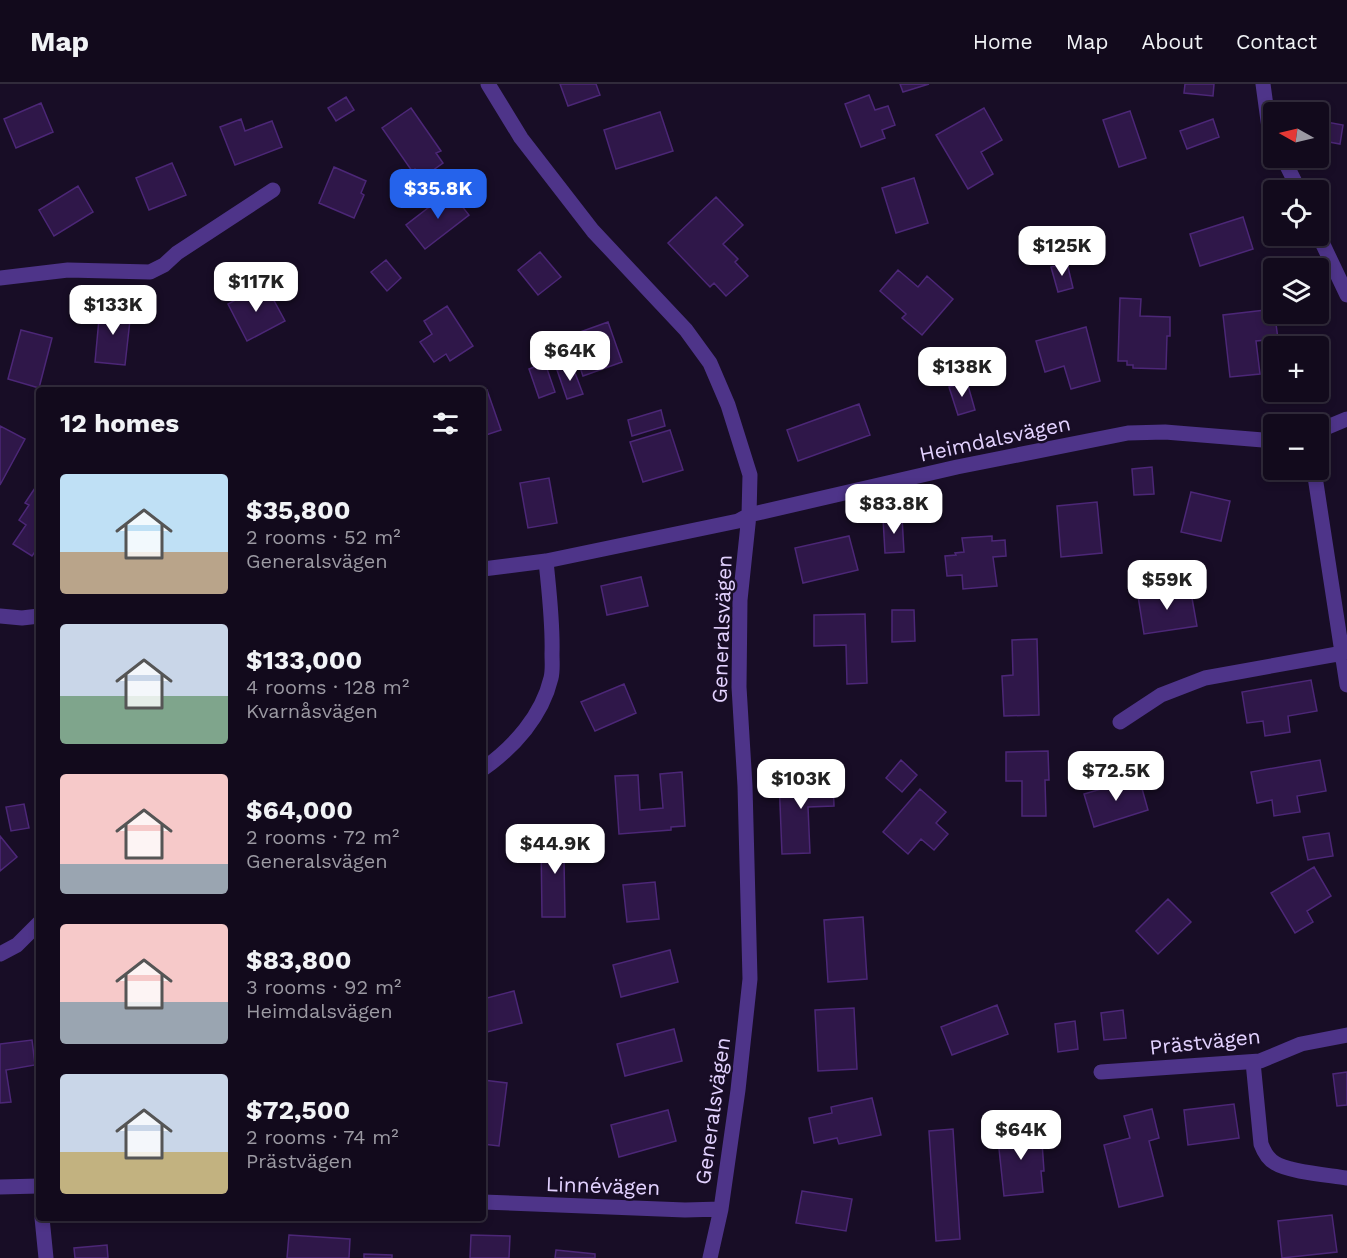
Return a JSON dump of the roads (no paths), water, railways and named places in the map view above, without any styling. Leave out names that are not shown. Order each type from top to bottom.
[{"type":"street","name":"Generalsvägen","points":[[488,84],[520,138],[593,231],[686,330],[710,363],[728,405],[750,475],[749,515],[740,600],[739,687],[745,786],[750,979],[738,1090],[721,1209],[710,1258]]},
{"type":"street","points":[[1263,84],[1265,102]]},
{"type":"street","points":[[0,278],[68,270],[150,272],[164,265],[177,253],[273,190]]},
{"type":"street","points":[[1324,246],[1347,295]]},
{"type":"street","points":[[1329,426],[1347,419]]},
{"type":"street","name":"Heimdalsvägen","points":[[486,569],[546,561],[738,521],[749,515],[957,467],[1128,433],[1165,432],[1263,440]]},
{"type":"street","points":[[1316,480],[1347,685]]},
{"type":"street","points":[[486,767],[501,757],[520,737],[543,702],[552,676],[553,634],[546,561]]},
{"type":"street","points":[[0,616],[36,616]]},
{"type":"street","points":[[1120,722],[1161,695],[1205,678],[1343,653]]},
{"type":"street","points":[[0,954],[16,945],[36,926]]},
{"type":"street","name":"Prästvägen","points":[[1101,1072],[1260,1061],[1301,1044],[1347,1035]]},
{"type":"street","points":[[1253,1062],[1261,1144],[1266,1155],[1276,1164],[1288,1168],[1347,1178]]},
{"type":"street","points":[[0,1187],[36,1186]]},
{"type":"street","name":"Linnévägen","points":[[486,1202],[674,1210],[721,1209]]},
{"type":"street","points":[[42,1221],[46,1258]]}]
